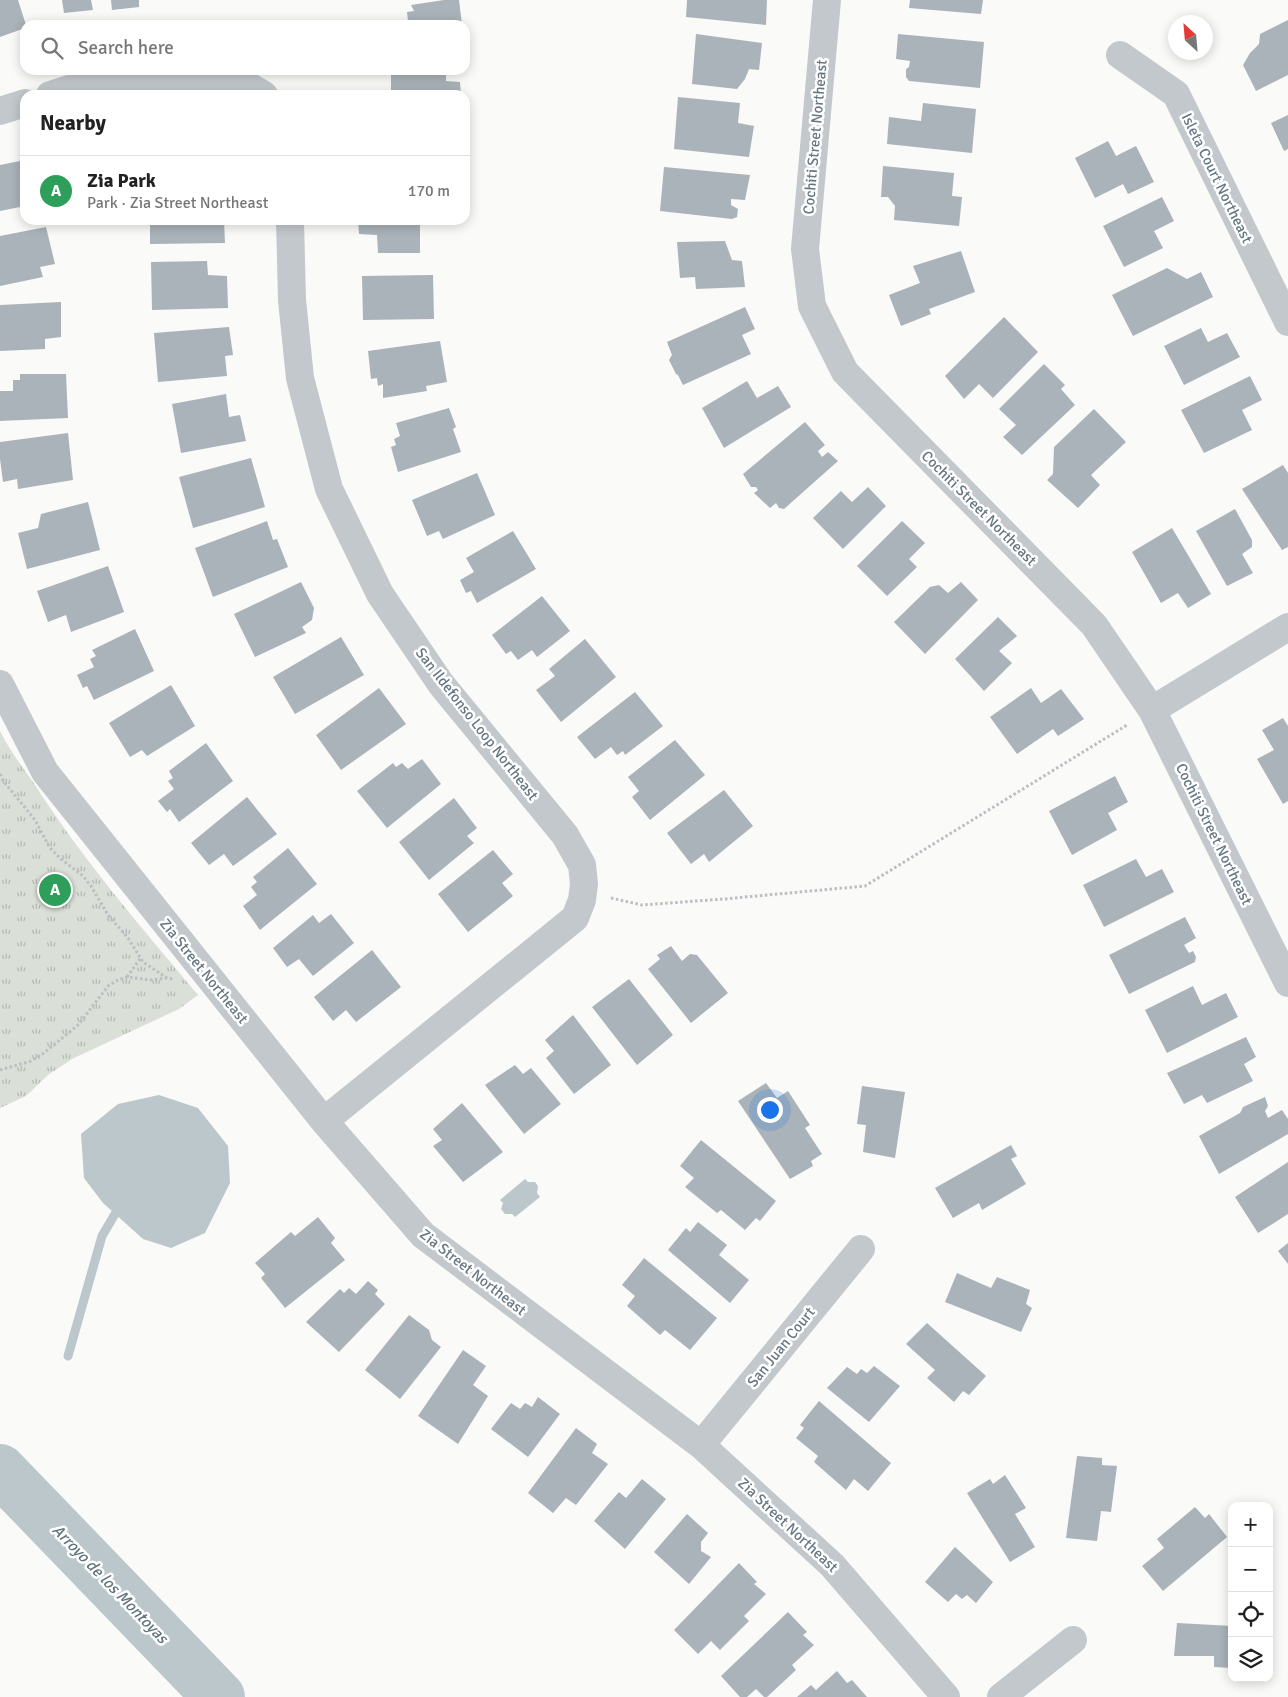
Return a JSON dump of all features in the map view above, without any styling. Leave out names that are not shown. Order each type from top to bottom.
[{"type":"street","name":"Cochiti Street Northeast","points":[[827,0],[805,249],[812,306],[845,372],[1094,625],[1152,710],[1288,984]]},
{"type":"street","name":"Isleta Court Northeast","points":[[1120,55],[1176,94],[1288,322]]},
{"type":"street","points":[[66,90],[97,80],[205,77],[249,86],[256,90]]},
{"type":"street","points":[[0,110],[20,104]]},
{"type":"street","name":"San Ildefonso Loop Northeast","points":[[290,225],[292,300],[300,378],[329,489],[380,594],[442,684],[565,835],[582,865],[584,884],[582,900],[574,918],[324,1121]]},
{"type":"street","points":[[1152,710],[1288,627]]},
{"type":"street","name":"Zia Street Northeast","points":[[0,684],[45,772],[324,1121],[423,1235],[701,1445],[832,1565],[946,1697]]},
{"type":"street","name":"San Juan Court","points":[[701,1445],[861,1249]]},
{"type":"street","points":[[1001,1697],[1073,1640]]},
{"type":"path","points":[[583,892],[642,905],[865,886],[1152,710]]},
{"type":"path","points":[[0,774],[4,782],[34,820],[50,848],[91,886],[108,914],[128,938],[140,959],[167,978]]},
{"type":"path","points":[[0,1070],[32,1061],[44,1053],[78,1025],[108,986],[127,977],[140,959]]},
{"type":"path","points":[[127,977],[151,980],[167,978],[178,980],[186,978],[202,967]]},
{"type":"green space","points":[[0,731],[12,752],[73,840],[198,995],[179,1009],[72,1059],[48,1075],[26,1096],[0,1108]]},
{"type":"shaded area","points":[[159,1095],[198,1108],[228,1146],[230,1183],[205,1233],[171,1248],[143,1239],[103,1203],[84,1178],[81,1134],[118,1104]]},
{"type":"shaded area","points":[[525,1179],[528,1182],[535,1182],[538,1186],[537,1193],[540,1197],[515,1217],[512,1214],[505,1214],[501,1209],[503,1203],[500,1200]]},
{"type":"building","points":[[0,0],[18,0],[24,20],[20,20],[20,30],[0,37]]},
{"type":"building","points":[[62,0],[91,0],[93,10],[64,13]]},
{"type":"building","points":[[111,0],[139,0],[139,7],[112,10]]},
{"type":"building","points":[[444,0],[459,0],[461,20],[408,20],[407,12],[414,11],[411,5]]},
{"type":"building","points":[[687,0],[767,0],[766,25],[686,17]]},
{"type":"building","points":[[910,0],[983,0],[981,14],[909,8]]},
{"type":"building","points":[[1288,20],[1288,75],[1256,91],[1243,65],[1250,53],[1259,44],[1260,34]]},
{"type":"building","points":[[696,34],[762,43],[759,70],[749,69],[745,79],[737,89],[692,84]]},
{"type":"building","points":[[898,34],[984,42],[980,88],[909,81],[906,77],[906,69],[909,67],[910,61],[896,59]]},
{"type":"building","points":[[391,75],[446,75],[446,81],[460,82],[461,90],[391,90]]},
{"type":"building","points":[[678,97],[740,103],[738,123],[754,126],[749,157],[674,149]]},
{"type":"building","points":[[923,103],[976,109],[972,153],[887,144],[889,117],[921,121]]},
{"type":"building","points":[[1288,115],[1288,149],[1284,151],[1271,123]]},
{"type":"building","points":[[1108,141],[1116,156],[1136,146],[1154,182],[1128,194],[1123,184],[1095,198],[1075,158]]},
{"type":"building","points":[[20,161],[20,207],[0,211],[0,165]]},
{"type":"building","points":[[883,166],[954,173],[952,196],[962,197],[959,226],[894,220],[895,206],[888,197],[881,197]]},
{"type":"building","points":[[664,167],[750,175],[745,200],[731,199],[731,205],[738,209],[737,217],[732,219],[660,211]]},
{"type":"building","points":[[1162,197],[1174,221],[1154,231],[1163,248],[1124,267],[1103,226]]},
{"type":"building","points":[[150,225],[224,225],[225,243],[150,244]]},
{"type":"building","points":[[358,225],[420,225],[420,253],[378,253],[377,235],[359,234]]},
{"type":"building","points":[[46,227],[55,264],[40,267],[43,277],[0,286],[0,236]]},
{"type":"building","points":[[725,241],[732,260],[742,261],[745,287],[696,289],[695,277],[680,278],[677,242]]},
{"type":"building","points":[[961,251],[975,292],[929,309],[931,314],[901,326],[889,295],[920,283],[913,266]]},
{"type":"building","points":[[207,261],[208,275],[227,276],[228,308],[152,310],[151,262]]},
{"type":"building","points":[[1167,268],[1187,279],[1201,272],[1213,297],[1133,336],[1112,295]]},
{"type":"building","points":[[433,275],[434,319],[363,320],[362,276]]},
{"type":"building","points":[[61,302],[61,337],[45,339],[45,349],[0,351],[0,305]]},
{"type":"building","points":[[745,307],[755,329],[742,335],[751,354],[683,385],[669,360],[672,355],[667,342]]},
{"type":"building","points":[[1004,317],[1038,352],[993,398],[979,384],[964,399],[945,376]]},
{"type":"building","points":[[229,327],[233,355],[225,356],[227,376],[158,382],[154,333]]},
{"type":"building","points":[[1201,328],[1208,342],[1227,333],[1240,357],[1184,385],[1164,346]]},
{"type":"building","points":[[440,341],[447,382],[426,386],[427,391],[383,398],[383,384],[378,386],[377,378],[371,379],[368,351]]},
{"type":"building","points":[[1044,364],[1065,385],[1061,389],[1075,405],[1022,455],[1003,437],[1016,425],[999,409]]},
{"type":"building","points":[[20,374],[66,374],[68,418],[0,421],[0,391],[13,391],[13,380],[20,380]]},
{"type":"building","points":[[1250,376],[1262,400],[1242,410],[1252,430],[1204,453],[1181,410]]},
{"type":"building","points":[[747,381],[757,398],[778,386],[791,407],[724,448],[702,408]]},
{"type":"building","points":[[226,394],[229,417],[240,415],[246,441],[181,453],[172,404]]},
{"type":"building","points":[[449,408],[456,427],[453,429],[461,452],[398,472],[391,447],[396,445],[394,439],[400,436],[396,423]]},
{"type":"building","points":[[1094,409],[1126,442],[1091,475],[1100,485],[1078,508],[1047,480],[1053,474],[1054,447]]},
{"type":"building","points":[[805,422],[825,445],[818,451],[822,457],[828,452],[838,461],[784,509],[779,508],[776,503],[770,508],[754,493],[758,490],[756,487],[751,487],[743,474]]},
{"type":"building","points":[[68,433],[73,480],[18,489],[17,479],[3,482],[0,442]]},
{"type":"building","points":[[251,458],[265,507],[193,528],[179,477]]},
{"type":"building","points":[[1283,465],[1288,473],[1288,547],[1282,550],[1242,489]]},
{"type":"building","points":[[477,473],[495,515],[443,539],[439,531],[427,536],[412,500]]},
{"type":"building","points":[[868,487],[886,506],[843,549],[813,518],[841,491],[852,502]]},
{"type":"building","points":[[88,502],[100,550],[27,569],[18,533],[38,528],[41,514]]},
{"type":"building","points":[[1235,509],[1252,540],[1252,547],[1242,554],[1253,573],[1227,586],[1196,531]]},
{"type":"building","points":[[267,521],[273,540],[277,539],[288,567],[213,597],[195,548]]},
{"type":"building","points":[[902,521],[925,543],[909,559],[917,567],[887,596],[857,566]]},
{"type":"building","points":[[1172,528],[1211,594],[1188,608],[1178,593],[1161,603],[1132,552]]},
{"type":"building","points":[[513,531],[536,569],[477,603],[471,591],[466,593],[460,580],[474,572],[466,558]]},
{"type":"building","points":[[108,566],[124,612],[71,632],[66,615],[48,622],[37,591]]},
{"type":"building","points":[[301,582],[314,608],[312,620],[302,627],[306,633],[255,657],[234,614]]},
{"type":"building","points":[[961,582],[978,600],[925,654],[894,622],[930,587],[939,585],[948,593]]},
{"type":"building","points":[[542,596],[570,631],[537,657],[532,650],[518,660],[511,651],[506,654],[492,635]]},
{"type":"building","points":[[998,617],[1017,636],[999,651],[1012,663],[984,691],[955,659]]},
{"type":"building","points":[[135,629],[154,671],[94,700],[87,686],[83,688],[77,675],[94,667],[90,659],[96,656],[92,650]]},
{"type":"building","points":[[341,637],[364,675],[295,714],[273,677]]},
{"type":"building","points":[[585,639],[616,677],[561,722],[536,690],[555,676],[549,669]]},
{"type":"building","points":[[171,685],[195,726],[147,756],[142,750],[130,757],[109,723]]},
{"type":"building","points":[[379,688],[406,724],[341,770],[316,735]]},
{"type":"building","points":[[1031,688],[1041,703],[1061,689],[1084,719],[1058,736],[1053,729],[1017,754],[990,717]]},
{"type":"building","points":[[635,692],[663,726],[625,755],[623,751],[617,755],[611,747],[595,759],[577,737]]},
{"type":"building","points":[[1283,718],[1288,726],[1288,801],[1283,804],[1257,759],[1274,750],[1262,730]]},
{"type":"building","points":[[675,740],[705,775],[650,820],[632,797],[639,791],[628,777]]},
{"type":"building","points":[[206,743],[233,781],[179,822],[170,809],[167,812],[158,801],[174,789],[168,781],[173,778],[169,771]]},
{"type":"building","points":[[422,759],[441,784],[387,828],[357,791],[393,763],[396,767],[402,763],[408,769]]},
{"type":"building","points":[[1115,776],[1128,802],[1108,813],[1117,830],[1072,855],[1049,811]]},
{"type":"building","points":[[724,790],[753,826],[709,862],[704,854],[691,864],[667,833]]},
{"type":"building","points":[[247,797],[277,834],[233,866],[224,854],[209,865],[191,843]]},
{"type":"building","points":[[454,798],[477,828],[467,836],[474,843],[429,880],[399,842]]},
{"type":"building","points":[[288,848],[317,884],[260,930],[243,906],[257,895],[251,887],[257,882],[253,877]]},
{"type":"building","points":[[493,850],[513,874],[502,883],[513,896],[468,932],[438,894]]},
{"type":"building","points":[[1136,859],[1146,877],[1162,869],[1174,892],[1104,927],[1083,885]]},
{"type":"building","points":[[331,914],[354,943],[313,976],[299,959],[287,967],[273,948],[313,915],[319,923]]},
{"type":"building","points":[[1185,917],[1196,938],[1184,945],[1189,953],[1193,951],[1196,957],[1195,962],[1129,994],[1109,955]]},
{"type":"building","points":[[671,946],[682,961],[690,954],[697,955],[728,993],[691,1023],[648,969],[660,959],[657,955]]},
{"type":"building","points":[[372,950],[401,987],[356,1022],[346,1010],[333,1021],[314,997]]},
{"type":"building","points":[[629,979],[673,1035],[637,1065],[592,1007]]},
{"type":"building","points":[[1193,986],[1202,1005],[1226,993],[1238,1017],[1167,1053],[1145,1010]]},
{"type":"building","points":[[573,1015],[611,1065],[574,1094],[546,1058],[554,1051],[545,1040]]},
{"type":"building","points":[[1246,1037],[1256,1057],[1244,1064],[1253,1081],[1207,1103],[1202,1095],[1184,1104],[1167,1073]]},
{"type":"building","points":[[515,1065],[523,1074],[531,1068],[561,1104],[524,1134],[485,1085]]},
{"type":"building","points":[[766,1083],[777,1098],[788,1091],[810,1125],[805,1128],[822,1154],[811,1161],[813,1166],[790,1179],[738,1101]]},
{"type":"building","points":[[862,1086],[905,1092],[895,1158],[863,1152],[866,1125],[857,1124]]},
{"type":"building","points":[[1265,1097],[1268,1106],[1265,1111],[1268,1118],[1282,1110],[1288,1119],[1288,1134],[1219,1174],[1199,1136],[1240,1113],[1243,1107]]},
{"type":"building","points":[[462,1103],[503,1152],[463,1182],[433,1146],[442,1140],[433,1129]]},
{"type":"building","points":[[701,1140],[776,1201],[760,1221],[756,1218],[745,1230],[721,1210],[717,1213],[685,1187],[694,1178],[680,1166]]},
{"type":"building","points":[[1011,1145],[1017,1156],[1011,1159],[1026,1184],[982,1210],[979,1203],[953,1218],[935,1188]]},
{"type":"building","points":[[1288,1162],[1288,1214],[1258,1233],[1235,1197]]},
{"type":"building","points":[[318,1217],[335,1238],[331,1243],[345,1260],[285,1308],[261,1278],[265,1274],[255,1263],[291,1232],[295,1236]]},
{"type":"building","points":[[698,1222],[727,1245],[719,1255],[749,1280],[730,1303],[668,1250],[686,1228],[690,1232]]},
{"type":"building","points":[[1288,1243],[1288,1264],[1278,1251]]},
{"type":"building","points":[[644,1258],[717,1318],[690,1350],[665,1330],[660,1335],[627,1306],[635,1296],[622,1285]]},
{"type":"building","points":[[957,1273],[991,1288],[997,1277],[1030,1290],[1026,1304],[1032,1308],[1021,1332],[945,1302]]},
{"type":"building","points":[[368,1281],[378,1290],[375,1294],[385,1304],[339,1352],[306,1322],[340,1289],[344,1293],[349,1288],[356,1294]]},
{"type":"building","points":[[409,1315],[429,1330],[432,1340],[441,1347],[400,1399],[365,1370]]},
{"type":"building","points":[[927,1323],[986,1376],[969,1395],[963,1391],[954,1402],[927,1378],[935,1370],[906,1344]]},
{"type":"building","points":[[463,1350],[486,1366],[473,1385],[488,1396],[458,1444],[418,1416]]},
{"type":"building","points":[[874,1366],[900,1386],[869,1422],[827,1388],[847,1367],[857,1374],[861,1369],[867,1373]]},
{"type":"building","points":[[538,1397],[560,1414],[528,1457],[491,1429],[511,1403],[520,1409],[525,1403],[532,1407]]},
{"type":"building","points":[[819,1401],[891,1463],[868,1491],[854,1479],[846,1490],[814,1462],[818,1456],[796,1438],[804,1428],[800,1425]]},
{"type":"building","points":[[576,1428],[597,1444],[592,1453],[608,1464],[576,1505],[566,1498],[553,1513],[528,1493]]},
{"type":"building","points":[[1077,1456],[1102,1458],[1102,1465],[1117,1466],[1111,1512],[1101,1511],[1097,1541],[1066,1538]]},
{"type":"building","points":[[1005,1475],[1026,1508],[1015,1514],[1035,1547],[1010,1562],[967,1493],[990,1479],[993,1484]]},
{"type":"building","points":[[642,1479],[666,1499],[625,1549],[594,1521],[619,1492],[626,1498]]},
{"type":"building","points":[[1195,1507],[1205,1518],[1209,1514],[1227,1537],[1163,1591],[1142,1566],[1164,1548],[1157,1539]]},
{"type":"building","points":[[687,1514],[708,1533],[701,1542],[701,1551],[711,1557],[689,1584],[654,1552]]},
{"type":"building","points":[[955,1547],[993,1582],[976,1603],[967,1595],[962,1599],[956,1594],[948,1602],[925,1582]]},
{"type":"building","points":[[739,1563],[757,1582],[754,1584],[766,1594],[744,1616],[749,1621],[720,1650],[711,1641],[698,1654],[674,1630]]},
{"type":"building","points":[[788,1612],[807,1632],[803,1635],[814,1645],[792,1665],[796,1670],[767,1697],[764,1697],[756,1689],[747,1697],[740,1697],[721,1676]]},
{"type":"building","points":[[1177,1623],[1228,1626],[1228,1668],[1214,1667],[1214,1656],[1174,1656]]},
{"type":"building","points":[[837,1671],[847,1683],[852,1680],[867,1697],[797,1697],[811,1685],[816,1690]]},
{"type":"waterway","points":[[68,1356],[102,1236],[115,1214]]},
{"type":"waterway","name":"Arroyo de los Montoyas","points":[[0,1470],[219,1697]]},
{"type":"place","name":"Zia Park","points":[[55,890]]}]
